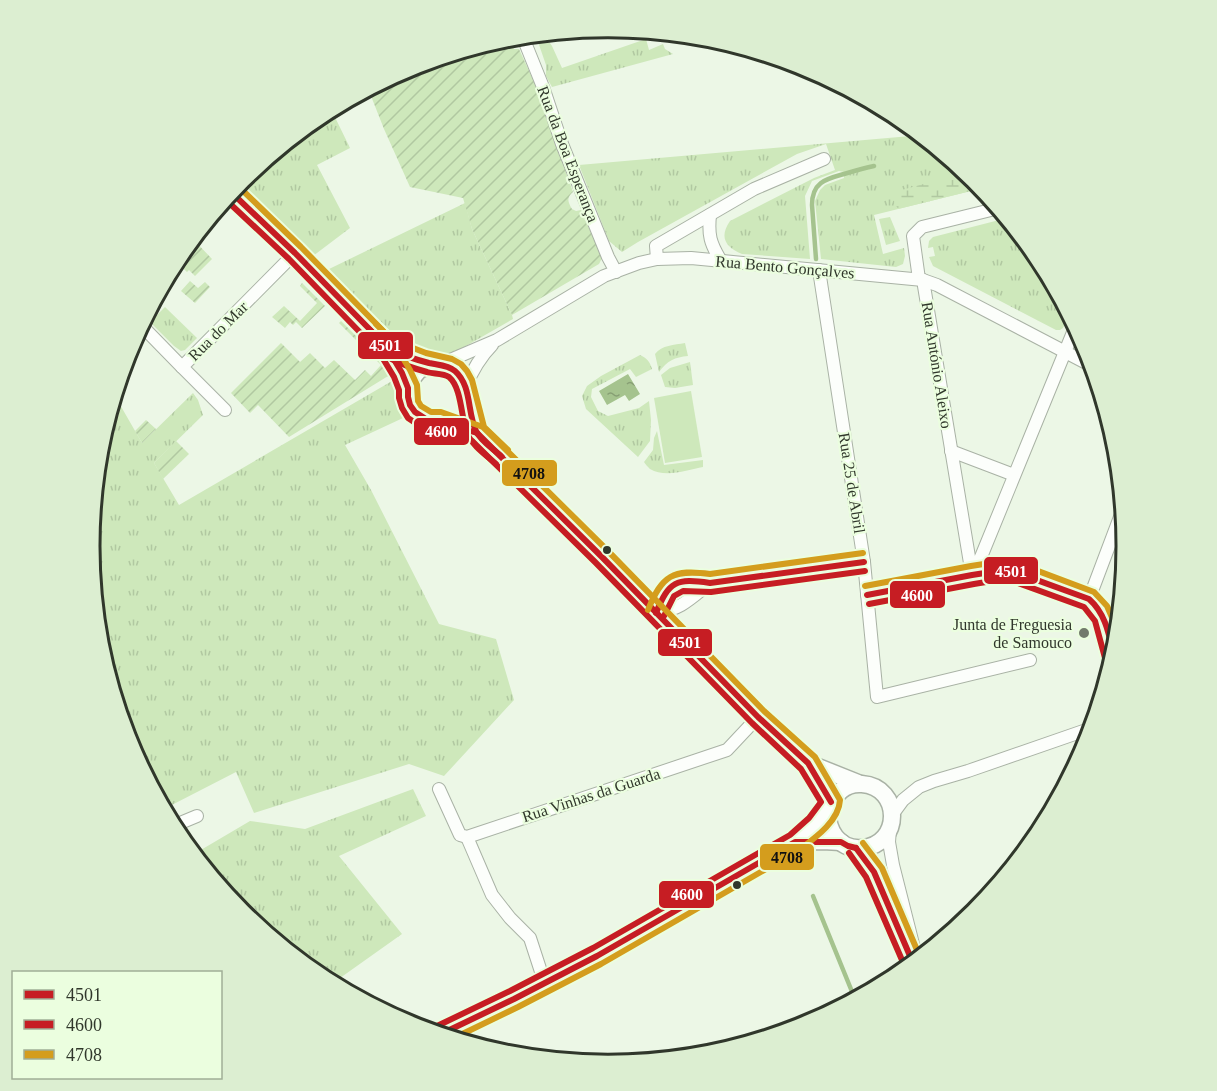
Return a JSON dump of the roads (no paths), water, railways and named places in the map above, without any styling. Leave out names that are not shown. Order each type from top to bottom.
[{"type":"main road","points":[[238,199],[386,346],[402,373],[408,388],[410,405],[415,412],[429,420],[477,433],[602,556],[758,717],[808,763],[830,805],[827,818],[834,836],[848,845]]},
{"type":"main road","points":[[386,346],[406,356],[450,367],[457,372],[462,380],[477,433]]},
{"type":"main road","points":[[408,388],[419,370],[437,364]]},
{"type":"main road","points":[[438,421],[454,416],[464,401],[465,390]]},
{"type":"main road","points":[[795,842],[823,841],[864,848],[880,842],[886,835],[891,821],[891,805],[878,789],[808,763]]},
{"type":"main road","points":[[452,1029],[597,956],[795,842],[818,822],[835,795],[842,789],[858,783]]},
{"type":"street","name":"Rua da Boa Esperança","points":[[526,44],[562,144],[616,272]]},
{"type":"street","points":[[657,259],[656,246],[754,189],[824,159]]},
{"type":"street","name":"Rua António Aleixo","points":[[972,575],[913,236],[922,227],[989,210]]},
{"type":"street","points":[[710,215],[708,234],[712,248],[721,261]]},
{"type":"street","name":"Rua do Mar","points":[[148,332],[182,367],[295,253]]},
{"type":"street","name":"Rua Bento Gonçalves","points":[[497,340],[604,276],[657,259],[691,258],[921,279],[937,285],[1082,361]]},
{"type":"street","name":"Rua 25 de Abril","points":[[819,270],[864,562],[877,697],[1030,660]]},
{"type":"street","points":[[972,575],[1069,354],[1073,339]]},
{"type":"street","points":[[437,364],[497,340]]},
{"type":"street","points":[[465,390],[479,360],[497,340]]},
{"type":"street","name":"Rua Bento Gonçalves","points":[[1069,354],[1080,356]]},
{"type":"street","points":[[182,367],[225,410]]},
{"type":"street","points":[[951,451],[1014,475]]},
{"type":"street","points":[[1089,599],[1115,529]]},
{"type":"street","points":[[656,613],[666,591],[683,582],[710,583],[864,562]]},
{"type":"street","points":[[867,596],[972,575],[1012,571],[1089,599],[1099,608],[1108,637]]},
{"type":"street","points":[[656,613],[681,606],[710,583]]},
{"type":"street","name":"Rua Vinhas da Guarda","points":[[467,837],[727,750],[758,717]]},
{"type":"street","points":[[915,951],[889,842],[891,821],[903,800],[927,783],[1081,732]]},
{"type":"street","points":[[439,789],[460,835],[467,837],[492,895],[530,938],[545,984]]},
{"type":"street","points":[[182,822],[197,816]]},
{"type":"street","points":[[848,845],[874,872],[910,955]]},
{"type":"water","points":[[628,374],[640,394],[629,401],[625,395],[607,405],[599,391]]},
{"type":"waterway","points":[[816,259],[812,205],[817,186],[831,178],[874,166]]},
{"type":"waterway","points":[[813,896],[852,991]]},
{"type":"place","name":"Junta de Freguesia de Samouco","points":[[1084,633]]}]
